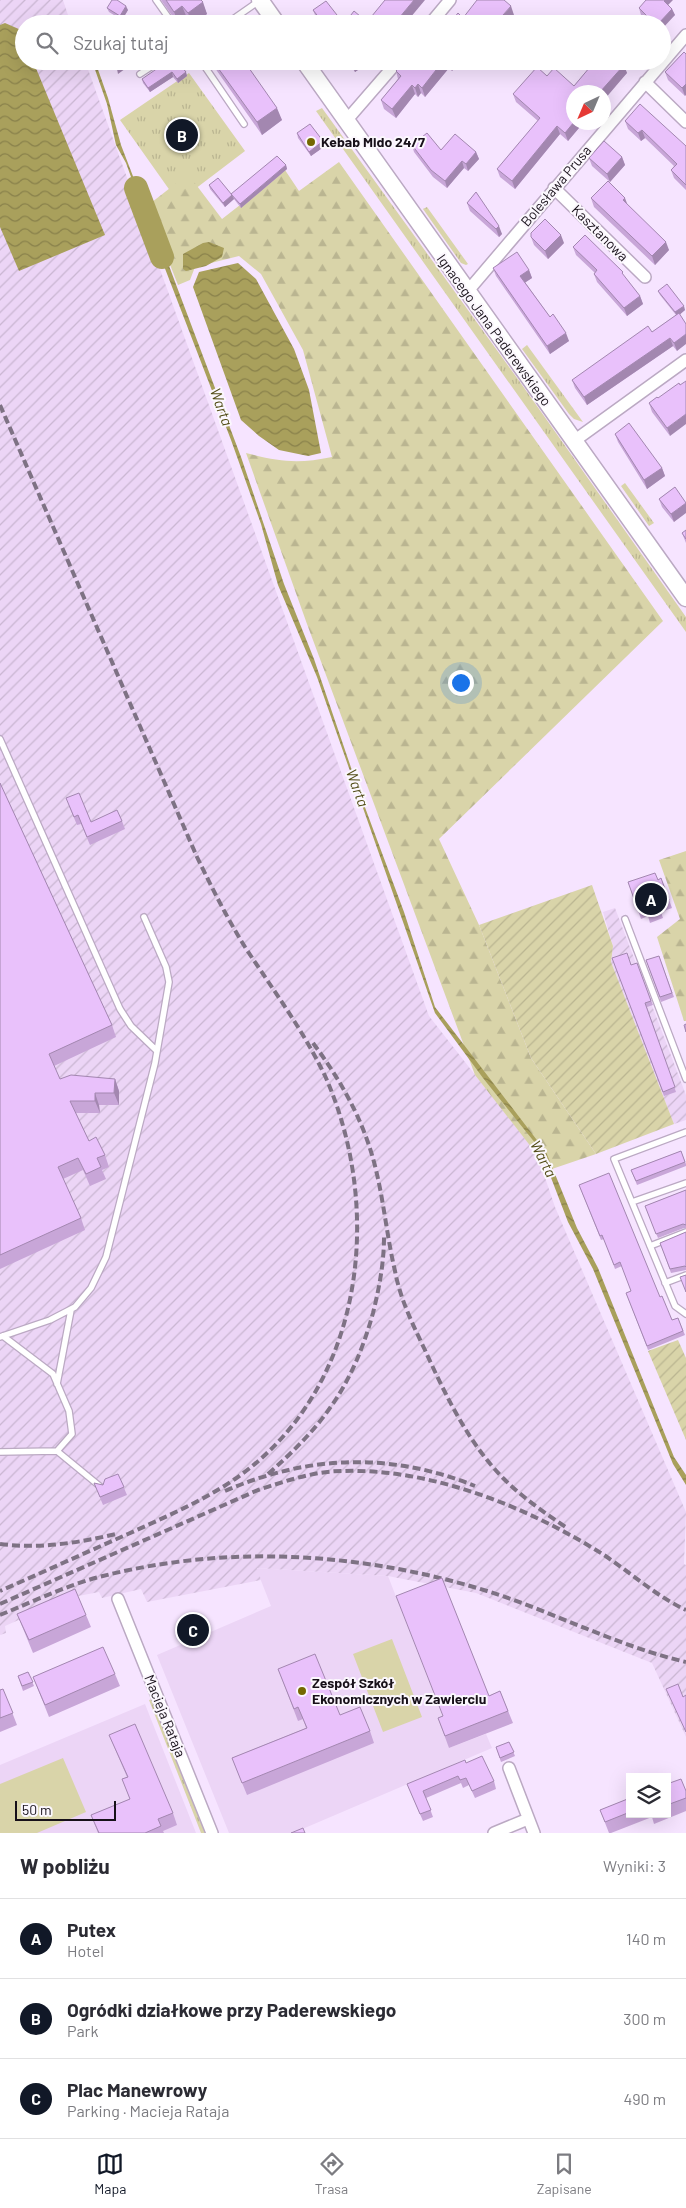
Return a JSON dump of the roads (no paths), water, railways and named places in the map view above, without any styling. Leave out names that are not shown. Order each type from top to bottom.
[{"type":"main road","points":[[260,0],[271,15]]},
{"type":"main road","name":"Ignacego Jana Paderewskiego","points":[[310,70],[686,598]]},
{"type":"street","points":[[438,15],[450,0]]},
{"type":"street","name":"Bolesława Prusa","points":[[671,52],[686,35]]},
{"type":"street","points":[[346,121],[390,70]]},
{"type":"street","name":"Bolesława Prusa","points":[[467,292],[655,70]]},
{"type":"street","points":[[645,82],[686,122]]},
{"type":"street","name":"Kasztanowa","points":[[554,188],[645,277]]},
{"type":"street","points":[[574,441],[686,360]]},
{"type":"street","name":"Macieja Rataja","points":[[118,1599],[212,1833]]},
{"type":"street","points":[[509,1768],[534,1833]]},
{"type":"street","points":[[494,1833],[528,1818]]},
{"type":"lane","points":[[156,0],[167,15]]},
{"type":"lane","points":[[239,15],[260,0]]},
{"type":"lane","points":[[140,74],[146,70]]},
{"type":"lane","points":[[207,70],[244,124]]},
{"type":"lane","points":[[0,739],[120,1009],[131,1026],[157,1051]]},
{"type":"lane","points":[[2,1337],[71,1310],[84,1299],[106,1257],[115,1228],[157,1051],[169,974],[144,917]]},
{"type":"lane","points":[[625,919],[686,1079]]},
{"type":"lane","points":[[686,1132],[614,1159],[674,1306],[686,1314]]},
{"type":"lane","points":[[632,1202],[686,1182]]},
{"type":"lane","points":[[650,1246],[686,1232]]},
{"type":"lane","points":[[665,1283],[686,1275]]},
{"type":"lane","points":[[57,1384],[71,1310]]},
{"type":"lane","points":[[2,1337],[53,1374],[69,1411],[72,1434],[57,1451]]},
{"type":"lane","points":[[0,1452],[57,1451],[104,1489]]},
{"type":"water","points":[[5,23],[15,27],[15,70],[37,70],[105,235],[19,271],[0,227],[0,25]]},
{"type":"water","points":[[95,70],[98,70],[121,145],[149,218],[146,219],[126,163],[116,145],[107,104]]},
{"type":"water","points":[[154,226],[241,457],[284,584],[314,659],[360,794],[404,912],[435,1007],[546,1152],[577,1228],[598,1268],[674,1457],[686,1475],[686,1485],[673,1464],[593,1269],[568,1222],[540,1149],[483,1078],[435,1013],[317,677],[278,585],[261,524],[231,440],[149,227]]},
{"type":"water","points":[[209,242],[224,248],[222,257],[206,266],[186,271],[183,269],[183,254],[203,243]]},
{"type":"water","points":[[238,263],[256,279],[294,349],[309,390],[321,453],[308,456],[279,450],[241,420],[193,287],[199,272]]},
{"type":"waterway","name":"Warta","points":[[136,188],[162,257]]},
{"type":"railway","points":[[0,405],[197,857],[238,936],[298,1027],[326,1078],[344,1130],[355,1185],[357,1241],[351,1296],[336,1349],[312,1398],[278,1442],[235,1479],[196,1502],[0,1591]]},
{"type":"railway","points":[[313,1043],[343,1088],[366,1136],[379,1182],[397,1281],[415,1329],[440,1383],[468,1434],[491,1465],[526,1499],[567,1528]]},
{"type":"railway","points":[[268,1474],[321,1421],[346,1383],[365,1339],[373,1313],[381,1276],[384,1237]]},
{"type":"railway","points":[[225,1491],[287,1470],[350,1462],[412,1467],[444,1475],[475,1486]]},
{"type":"railway","points":[[0,1604],[258,1490],[311,1475],[343,1471],[411,1476],[479,1494],[512,1507],[545,1522],[604,1555],[664,1598],[686,1610]]},
{"type":"railway","points":[[0,1544],[30,1546],[58,1544],[116,1534]]},
{"type":"railway","points":[[0,1615],[86,1581],[147,1567],[195,1560],[293,1557],[391,1568],[439,1578],[512,1599],[610,1638],[686,1662]]},
{"type":"place","name":"Ogródki działkowe przy Paderewskiego","points":[[182,135]]},
{"type":"place","name":"Kebab Mido 24/7","points":[[311,142]]},
{"type":"place","name":"Putex","points":[[651,899]]},
{"type":"place","name":"Plac Manewrowy","points":[[193,1630]]},
{"type":"place","name":"Zespół Szkół Ekonomicznych w Zawierciu","points":[[302,1691]]}]
